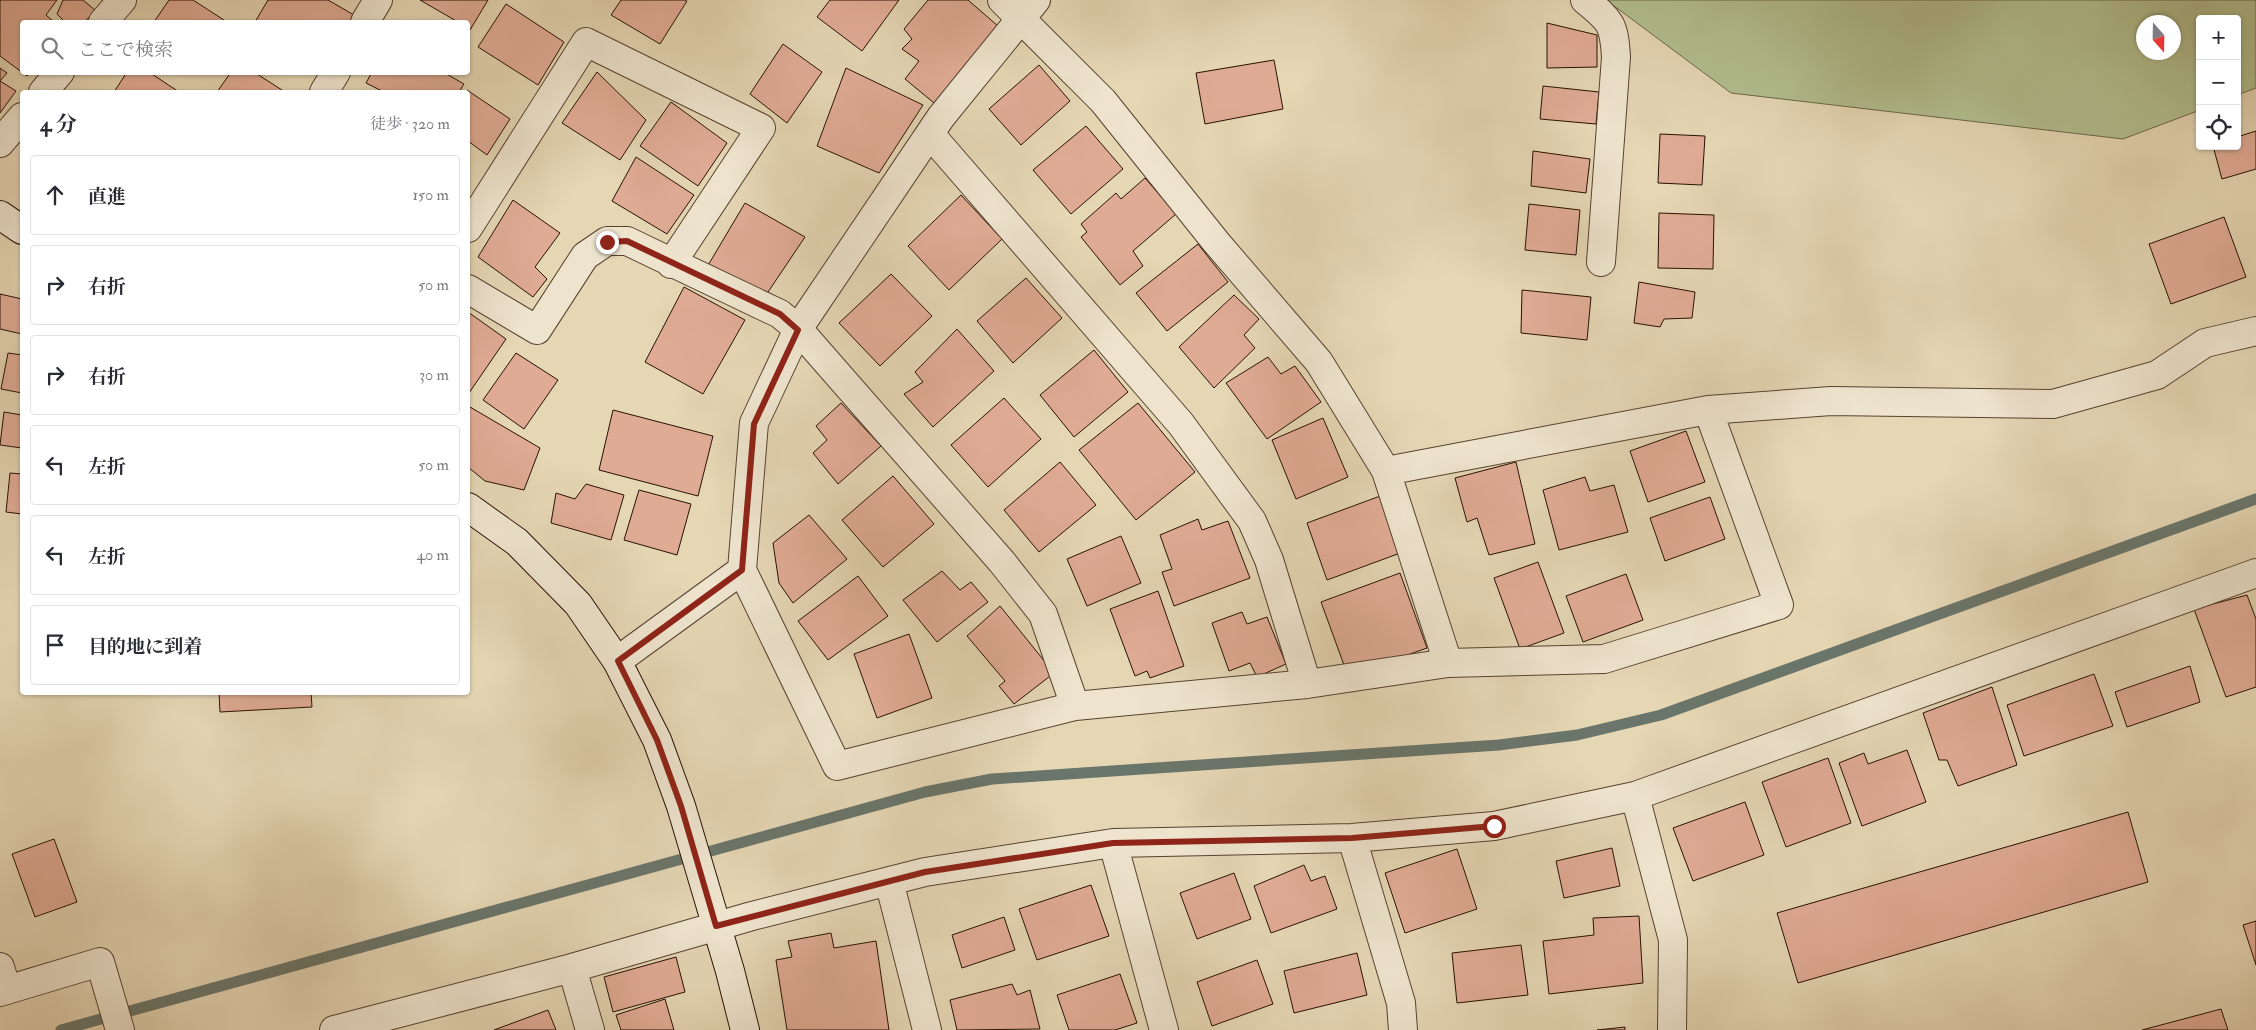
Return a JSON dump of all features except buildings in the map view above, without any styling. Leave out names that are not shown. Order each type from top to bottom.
[{"type":"street","points":[[104,20],[122,0]]},
{"type":"street","points":[[366,20],[378,0]]},
{"type":"street","points":[[1002,0],[1029,9],[1216,242],[1319,362],[1386,471],[1448,663]]},
{"type":"street","points":[[1585,0],[1604,15],[1614,30],[1616,57],[1602,262]]},
{"type":"street","points":[[1029,9],[930,134],[798,330],[754,424],[742,570],[837,766],[1075,706],[1307,684],[1448,663],[1604,658],[1779,605],[1708,410]]},
{"type":"street","points":[[470,225],[586,42],[761,128],[671,264]]},
{"type":"street","points":[[45,90],[57,75]]},
{"type":"street","points":[[325,90],[334,75]]},
{"type":"street","points":[[0,143],[20,119]]},
{"type":"street","points":[[930,134],[1181,424],[1252,521],[1269,560],[1307,684]]},
{"type":"street","points":[[0,215],[20,229]]},
{"type":"street","points":[[470,289],[537,330],[585,256],[607,242],[627,241],[671,264],[780,314],[798,330],[1002,562],[1043,614],[1075,706]]},
{"type":"street","points":[[1386,471],[1708,410],[1831,401],[2053,404],[2157,375],[2205,343],[2256,332]]},
{"type":"street","points":[[470,507],[517,542],[578,604],[618,661],[657,740],[681,806],[730,971],[745,1030]]},
{"type":"street","points":[[618,661],[742,570]]},
{"type":"street","points":[[334,1030],[363,1026],[716,926],[925,872],[1113,843],[1352,838],[1494,826],[1635,796],[2256,573]]},
{"type":"street","points":[[1635,796],[1673,940],[1672,1030]]},
{"type":"street","points":[[1352,838],[1401,1003],[1403,1030]]},
{"type":"street","points":[[1113,843],[1164,1030]]},
{"type":"street","points":[[890,881],[927,1030]]},
{"type":"street","points":[[2,983],[100,962],[120,1030]]},
{"type":"street","points":[[572,968],[590,1030]]},
{"type":"green space","points":[[1606,0],[2256,0],[2256,88],[2241,94],[2241,15],[2196,15],[2196,112],[2123,139],[1731,93]]},
{"type":"waterway","points":[[61,1030],[925,792],[992,779],[1499,745],[1577,735],[1661,715],[2256,499]]},
{"type":"route","points":[[607,242],[627,241],[671,264],[780,314],[798,330],[754,424],[742,570],[618,661],[657,740],[681,806],[716,926],[925,872],[1113,843],[1352,838],[1494,826]]}]
